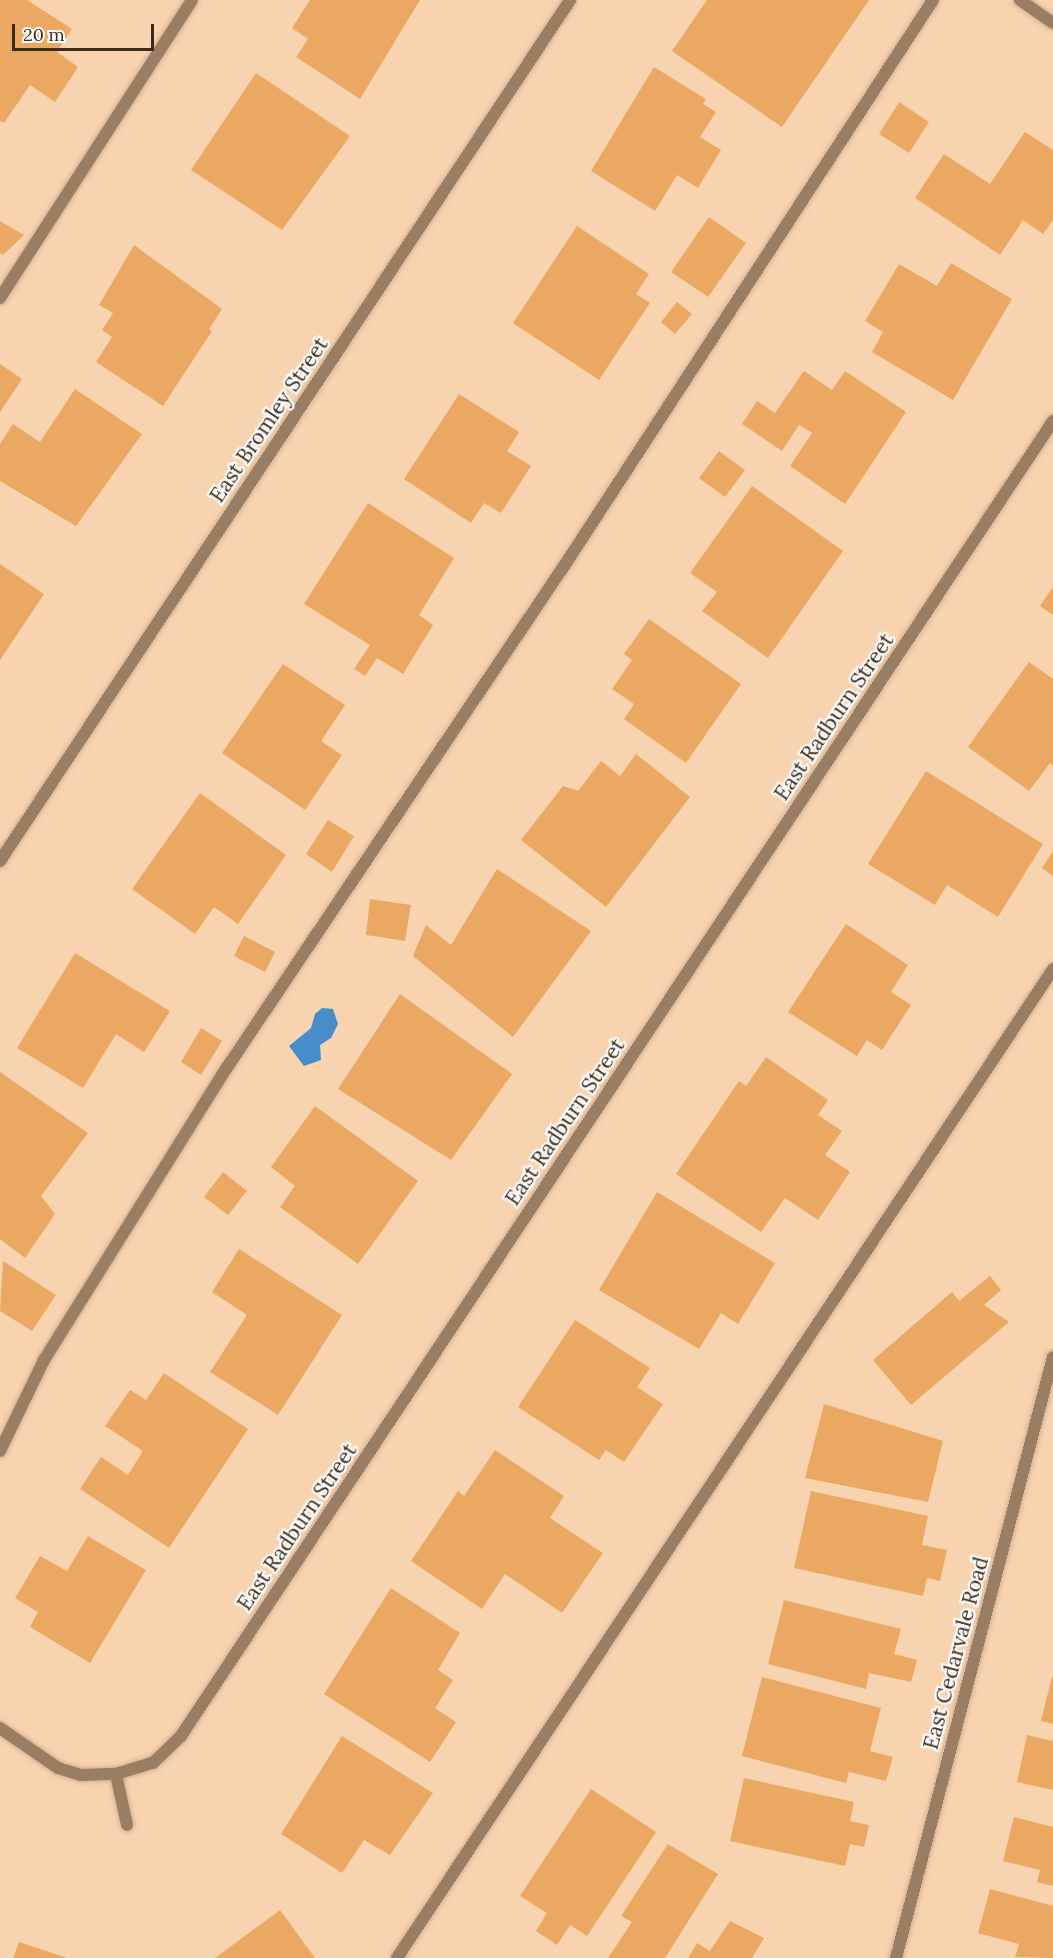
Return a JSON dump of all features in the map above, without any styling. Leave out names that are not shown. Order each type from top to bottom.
[{"type":"street","points":[[0,298],[192,0]]},
{"type":"street","name":"East Bromley Street","points":[[0,861],[570,0]]},
{"type":"street","points":[[0,1451],[44,1360],[226,1069],[570,557],[933,0]]},
{"type":"street","points":[[1020,0],[1053,22]]},
{"type":"street","name":"East Radburn Street","points":[[0,1728],[58,1768],[81,1775],[116,1774],[153,1763],[181,1736],[1053,421]]},
{"type":"street","points":[[397,1958],[1053,969]]},
{"type":"street","name":"East Cedarvale Road","points":[[896,1958],[1053,1357]]},
{"type":"street","points":[[116,1774],[127,1825]]},
{"type":"water","points":[[322,1008],[333,1009],[338,1024],[331,1038],[320,1045],[321,1060],[304,1066],[289,1046],[311,1028],[315,1014]]},
{"type":"building","points":[[0,0],[27,0],[72,29],[57,52],[78,67],[55,102],[30,85],[4,123],[0,121]]},
{"type":"building","points":[[310,0],[420,0],[360,99],[296,57],[308,39],[292,28]]},
{"type":"building","points":[[707,0],[869,0],[782,127],[672,51]]},
{"type":"building","points":[[654,67],[706,99],[703,104],[716,112],[700,137],[721,150],[698,188],[677,175],[655,211],[591,171]]},
{"type":"building","points":[[256,73],[350,136],[282,230],[191,170]]},
{"type":"building","points":[[899,102],[929,122],[909,153],[879,134]]},
{"type":"building","points":[[1025,132],[1053,150],[1053,220],[1043,234],[1023,220],[1000,255],[915,198],[944,154],[990,184]]},
{"type":"building","points":[[709,217],[746,243],[708,297],[671,272]]},
{"type":"building","points":[[0,221],[24,235],[3,255],[0,253]]},
{"type":"building","points":[[577,226],[649,274],[636,294],[650,303],[599,380],[513,323]]},
{"type":"building","points":[[134,245],[222,309],[209,329],[212,331],[163,406],[96,362],[112,337],[102,330],[113,313],[99,305]]},
{"type":"building","points":[[951,263],[1012,299],[953,400],[872,352],[883,332],[865,321],[899,264],[937,286]]},
{"type":"building","points":[[677,302],[692,314],[675,334],[661,322]]},
{"type":"building","points":[[0,364],[22,379],[0,412]]},
{"type":"building","points":[[804,371],[832,390],[845,371],[906,412],[845,504],[790,466],[812,433],[799,425],[782,451],[742,424],[757,401],[775,413]]},
{"type":"building","points":[[75,389],[142,434],[76,526],[0,481],[0,444],[13,424],[40,442]]},
{"type":"building","points":[[459,394],[519,432],[507,451],[531,466],[501,513],[484,503],[471,523],[404,479]]},
{"type":"building","points":[[719,451],[745,470],[725,497],[699,478]]},
{"type":"building","points":[[752,486],[843,551],[768,658],[702,611],[717,592],[690,573]]},
{"type":"building","points":[[368,503],[454,558],[419,615],[433,625],[403,674],[377,658],[365,676],[354,669],[370,645],[304,604]]},
{"type":"building","points":[[0,564],[44,594],[0,660]]},
{"type":"building","points":[[1053,587],[1053,615],[1040,606]]},
{"type":"building","points":[[649,619],[741,684],[686,763],[624,719],[634,704],[612,689],[632,660],[624,654]]},
{"type":"building","points":[[1029,662],[1053,679],[1053,766],[1050,763],[1029,791],[968,747]]},
{"type":"building","points":[[283,664],[345,705],[321,741],[342,755],[305,810],[222,753]]},
{"type":"building","points":[[636,754],[690,797],[606,907],[521,840],[563,786],[578,791],[601,761],[620,776]]},
{"type":"building","points":[[926,771],[1043,844],[998,917],[947,885],[935,905],[868,864]]},
{"type":"building","points":[[200,793],[286,855],[238,924],[214,907],[195,934],[132,889]]},
{"type":"building","points":[[328,820],[354,836],[332,872],[306,854]]},
{"type":"building","points":[[1053,851],[1053,876],[1042,868]]},
{"type":"building","points":[[497,869],[591,931],[513,1037],[413,956],[426,925],[451,945]]},
{"type":"building","points":[[370,899],[411,905],[405,941],[366,935]]},
{"type":"building","points":[[846,924],[908,965],[891,992],[911,1005],[882,1050],[867,1040],[857,1056],[788,1012]]},
{"type":"building","points":[[244,936],[275,952],[265,972],[234,956]]},
{"type":"building","points":[[75,953],[170,1011],[144,1052],[116,1034],[83,1088],[17,1048]]},
{"type":"building","points":[[400,994],[512,1074],[451,1160],[338,1089]]},
{"type":"building","points":[[201,1028],[222,1041],[201,1075],[181,1062]]},
{"type":"building","points":[[766,1057],[828,1100],[818,1115],[842,1131],[825,1155],[850,1172],[818,1220],[785,1198],[761,1232],[676,1174],[739,1081],[746,1086]]},
{"type":"building","points":[[0,1072],[88,1133],[41,1196],[55,1214],[25,1258],[0,1239]]},
{"type":"building","points":[[315,1106],[418,1181],[358,1264],[280,1207],[295,1186],[271,1167]]},
{"type":"building","points":[[223,1172],[247,1191],[228,1215],[204,1197]]},
{"type":"building","points":[[657,1192],[775,1263],[738,1324],[721,1313],[699,1349],[599,1290]]},
{"type":"building","points":[[239,1249],[342,1315],[278,1415],[210,1372],[247,1315],[212,1292]]},
{"type":"building","points":[[3,1261],[56,1295],[32,1331],[0,1311]]},
{"type":"building","points":[[990,1276],[1001,1290],[984,1305],[1009,1322],[911,1405],[873,1360],[952,1292],[959,1301]]},
{"type":"building","points":[[575,1320],[650,1368],[637,1387],[663,1404],[624,1462],[606,1450],[599,1460],[518,1407]]},
{"type":"building","points":[[164,1373],[248,1429],[169,1548],[80,1489],[101,1457],[128,1475],[143,1451],[105,1426],[130,1390],[146,1400]]},
{"type":"building","points":[[824,1404],[943,1441],[928,1502],[805,1478]]},
{"type":"building","points":[[495,1450],[564,1496],[550,1518],[603,1553],[562,1613],[505,1574],[482,1609],[411,1561],[458,1491],[464,1496]]},
{"type":"building","points":[[811,1491],[928,1516],[922,1545],[947,1550],[940,1581],[927,1578],[923,1596],[794,1568]]},
{"type":"building","points":[[88,1536],[146,1570],[90,1663],[30,1627],[38,1612],[15,1598],[40,1556],[67,1571]]},
{"type":"building","points":[[391,1588],[460,1633],[438,1670],[453,1680],[435,1708],[456,1722],[430,1762],[324,1694]]},
{"type":"building","points":[[784,1600],[901,1629],[894,1654],[917,1660],[911,1682],[869,1673],[866,1689],[768,1664]]},
{"type":"building","points":[[762,1677],[881,1708],[870,1751],[893,1757],[886,1781],[849,1772],[846,1783],[742,1756]]},
{"type":"building","points":[[1053,1677],[1053,1724],[1041,1721]]},
{"type":"building","points":[[1027,1735],[1053,1741],[1053,1790],[1017,1782]]},
{"type":"building","points":[[342,1736],[433,1793],[390,1855],[364,1840],[342,1873],[281,1834]]},
{"type":"building","points":[[744,1778],[854,1802],[850,1821],[869,1825],[864,1847],[850,1844],[845,1866],[730,1841]]},
{"type":"building","points":[[591,1789],[656,1832],[587,1936],[570,1925],[557,1945],[536,1931],[547,1913],[520,1896]]},
{"type":"building","points":[[1014,1817],[1053,1827],[1053,1886],[1037,1882],[1040,1870],[1003,1861]]},
{"type":"building","points":[[668,1844],[718,1874],[665,1958],[608,1958],[632,1922],[621,1916]]},
{"type":"building","points":[[990,1889],[1053,1906],[1053,1958],[1015,1957],[1019,1944],[978,1933]]},
{"type":"building","points":[[280,1910],[315,1958],[215,1958]]},
{"type":"building","points":[[730,1921],[764,1938],[752,1958],[688,1958],[697,1943],[710,1951]]},
{"type":"building","points":[[19,1942],[67,1958],[13,1958]]}]
